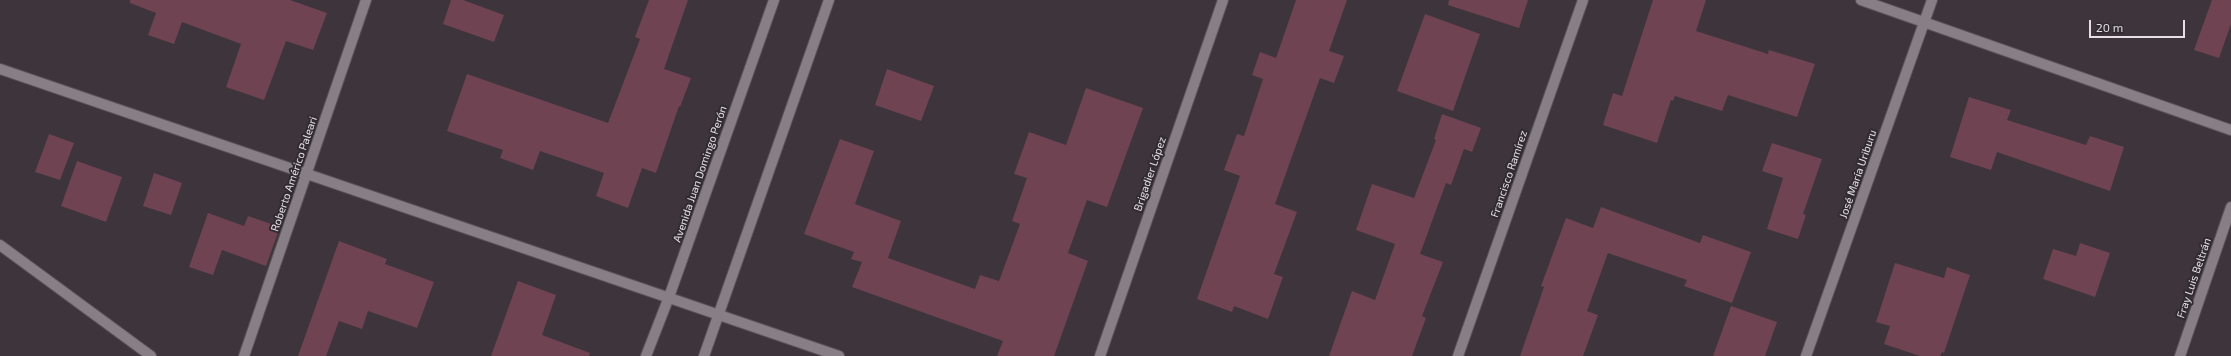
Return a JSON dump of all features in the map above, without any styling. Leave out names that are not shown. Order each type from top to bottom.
[{"type":"street","name":"Roberto Américo Paleari","points":[[244,356],[366,0]]},
{"type":"street","name":"Avenida Juan Domingo Perón","points":[[646,356],[669,297],[774,0]]},
{"type":"street","points":[[704,356],[829,0]]},
{"type":"street","name":"Brigadier López","points":[[1100,356],[1223,0]]},
{"type":"street","name":"Francisco Ramírez","points":[[1458,356],[1583,0]]},
{"type":"street","points":[[1861,0],[2231,130]]},
{"type":"street","name":"José María Uriburu","points":[[1806,356],[1932,0]]},
{"type":"street","points":[[0,69],[306,175],[669,297],[839,356]]},
{"type":"street","name":"Fray Luis Beltrán","points":[[2180,356],[2231,207]]},
{"type":"street","points":[[0,245],[151,356]]},
{"type":"building","points":[[130,0],[290,0],[327,13],[313,50],[286,41],[264,100],[226,87],[241,44],[182,22],[174,44],[148,35],[156,13],[130,3]]},
{"type":"building","points":[[451,0],[463,0],[504,15],[494,42],[443,24]]},
{"type":"building","points":[[649,0],[688,0],[664,69],[691,78],[680,107],[679,106],[656,173],[642,168],[628,208],[596,196],[604,173],[540,151],[533,170],[500,158],[503,150],[447,131],[467,74],[608,123],[640,39],[635,37]]},
{"type":"building","points":[[1296,0],[1347,0],[1329,51],[1344,56],[1334,83],[1320,78],[1275,204],[1297,212],[1274,274],[1283,277],[1268,319],[1234,306],[1232,312],[1197,299],[1240,176],[1224,170],[1237,134],[1244,136],[1263,79],[1252,75],[1260,52],[1276,58]]},
{"type":"building","points":[[1449,0],[1528,0],[1519,28],[1448,5]]},
{"type":"building","points":[[1653,0],[1706,0],[1696,31],[1768,54],[1769,50],[1815,64],[1797,117],[1728,95],[1722,111],[1675,96],[1673,101],[1671,100],[1657,143],[1603,125],[1613,93],[1622,96]]},
{"type":"building","points":[[2212,0],[2231,0],[2231,24],[2219,58],[2194,50]]},
{"type":"building","points":[[1425,14],[1480,34],[1453,111],[1397,91]]},
{"type":"building","points":[[887,69],[934,86],[921,121],[875,105]]},
{"type":"building","points":[[1086,88],[1143,108],[1107,207],[1087,200],[1068,253],[1088,261],[1054,356],[997,356],[1003,341],[852,287],[862,262],[851,259],[854,252],[804,234],[840,139],[874,151],[855,204],[901,221],[888,258],[975,289],[980,275],[999,281],[1020,224],[1012,221],[1027,178],[1014,174],[1029,132],[1066,145]]},
{"type":"building","points":[[1969,97],[2011,110],[2007,120],[2086,145],[2090,136],[2124,147],[2110,191],[1997,152],[1991,170],[1950,157]]},
{"type":"building","points":[[1442,114],[1481,128],[1472,152],[1464,149],[1451,185],[1446,183],[1420,254],[1443,262],[1422,316],[1426,318],[1412,356],[1329,356],[1352,291],[1375,300],[1395,244],[1356,230],[1372,184],[1414,198],[1436,140],[1434,139]]},
{"type":"building","points":[[49,134],[74,143],[60,180],[35,172]]},
{"type":"building","points":[[1772,143],[1822,159],[1803,214],[1806,215],[1798,239],[1767,229],[1783,178],[1762,171]]},
{"type":"building","points":[[77,161],[122,177],[106,222],[61,206]]},
{"type":"building","points":[[154,173],[182,183],[171,215],[143,206]]},
{"type":"building","points":[[1601,207],[1700,243],[1703,235],[1751,252],[1732,303],[1684,286],[1687,280],[1608,253],[1587,311],[1598,315],[1583,356],[1520,356],[1544,287],[1541,286],[1566,218],[1593,228]]},
{"type":"building","points":[[208,213],[244,226],[248,216],[280,227],[266,266],[222,250],[213,275],[189,267]]},
{"type":"building","points":[[339,241],[387,259],[385,264],[434,282],[417,328],[368,311],[362,329],[339,321],[326,356],[298,356]]},
{"type":"building","points":[[2080,243],[2110,253],[2095,297],[2043,279],[2053,249],[2076,256]]},
{"type":"building","points":[[1895,263],[1944,278],[1947,267],[1970,275],[1944,353],[1942,352],[1940,356],[1920,356],[1884,344],[1890,326],[1876,322]]},
{"type":"building","points":[[518,281],[556,295],[542,335],[590,353],[589,356],[491,356]]},
{"type":"building","points":[[1731,306],[1777,322],[1765,356],[1713,356]]}]
